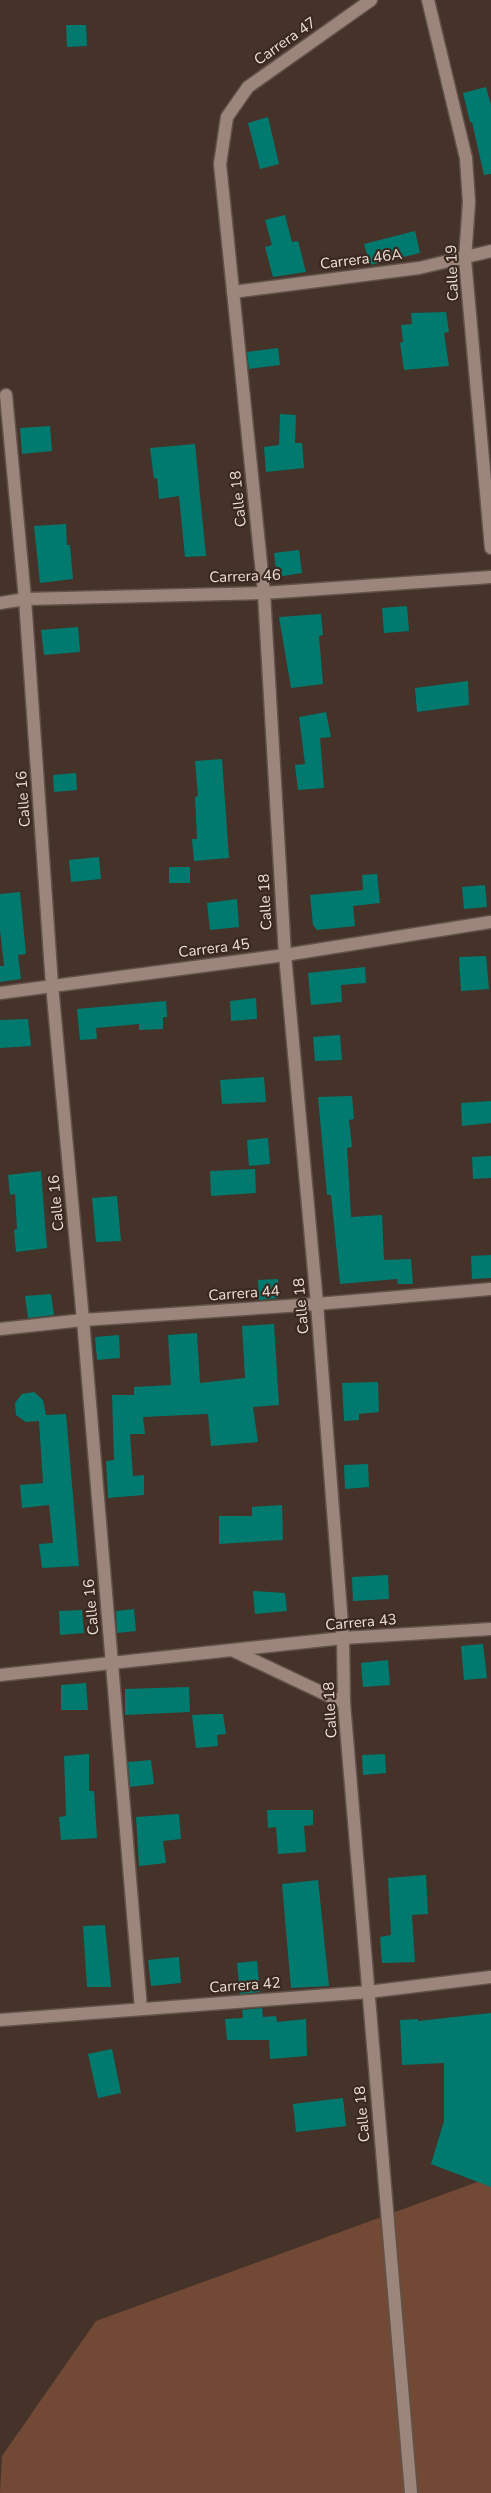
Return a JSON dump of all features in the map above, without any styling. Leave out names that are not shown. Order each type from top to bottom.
[{"type":"street","name":"Carrera 47","points":[[227,118],[248,86],[371,0]]},
{"type":"street","name":"Calle 19","points":[[428,0],[466,158],[469,202],[465,259],[491,548]]},
{"type":"street","name":"Calle 18","points":[[227,118],[220,164],[264,593],[285,955],[317,1304],[343,1638],[344,1703],[411,2493]]},
{"type":"street","name":"Carrera 46A","points":[[233,292],[419,268],[465,259],[491,251]]},
{"type":"street","name":"Calle 16","points":[[6,395],[25,600],[52,985],[83,1320],[141,2009]]},
{"type":"street","name":"Carrera 46","points":[[0,603],[25,600],[264,593],[491,577]]},
{"type":"street","name":"Carrera 45","points":[[0,992],[285,955],[491,922]]},
{"type":"street","name":"Carrera 44","points":[[0,1329],[83,1320],[317,1304],[491,1289]]},
{"type":"street","name":"Carrera 43","points":[[0,1675],[343,1638],[491,1629]]},
{"type":"street","points":[[234,1651],[344,1703]]},
{"type":"street","name":"Carrera 42","points":[[0,2020],[368,1992],[491,1977]]},
{"type":"shaded area","points":[[491,2177],[491,2493],[0,2493],[2,2456],[96,2321]]},
{"type":"building","points":[[66,25],[86,25],[87,46],[67,47]]},
{"type":"building","points":[[486,87],[491,105],[491,174],[484,175],[472,122],[470,122],[463,93]]},
{"type":"building","points":[[268,117],[279,164],[260,169],[248,123]]},
{"type":"building","points":[[285,215],[292,242],[298,241],[306,272],[273,277],[265,247],[272,245],[265,220]]},
{"type":"building","points":[[415,231],[420,253],[370,265],[364,244]]},
{"type":"building","points":[[446,312],[449,332],[444,333],[449,366],[404,370],[400,343],[403,342],[401,325],[412,324],[411,313]]},
{"type":"building","points":[[278,348],[280,365],[249,369],[247,352]]},
{"type":"building","points":[[280,414],[296,415],[295,443],[302,443],[304,468],[266,472],[264,447],[279,445]]},
{"type":"building","points":[[50,426],[52,451],[22,454],[20,428]]},
{"type":"building","points":[[195,444],[206,556],[185,557],[179,496],[159,499],[157,478],[154,479],[150,448]]},
{"type":"building","points":[[66,524],[67,545],[70,545],[73,579],[40,583],[34,526]]},
{"type":"building","points":[[299,550],[302,573],[277,577],[274,553]]},
{"type":"building","points":[[407,606],[409,631],[384,633],[382,608]]},
{"type":"building","points":[[321,614],[323,635],[319,636],[323,684],[291,688],[279,617]]},
{"type":"building","points":[[78,627],[80,652],[44,655],[41,630]]},
{"type":"building","points":[[468,681],[469,705],[417,712],[415,688]]},
{"type":"building","points":[[326,712],[331,737],[320,738],[324,788],[298,790],[295,765],[305,764],[299,717]]},
{"type":"building","points":[[222,759],[229,858],[194,861],[192,839],[197,839],[195,797],[198,796],[195,761]]},
{"type":"building","points":[[76,773],[77,790],[54,792],[53,775]]},
{"type":"building","points":[[99,857],[101,879],[71,882],[69,860]]},
{"type":"building","points":[[169,867],[190,867],[190,883],[169,883]]},
{"type":"building","points":[[377,874],[380,903],[353,906],[355,926],[317,930],[313,925],[310,895],[363,890],[362,875]]},
{"type":"building","points":[[485,885],[487,907],[464,909],[462,887]]},
{"type":"building","points":[[20,892],[26,954],[18,955],[21,979],[0,982],[0,966],[4,966],[0,930],[0,894]]},
{"type":"building","points":[[237,899],[239,927],[210,930],[207,903]]},
{"type":"building","points":[[486,956],[489,989],[461,991],[459,957]]},
{"type":"building","points":[[365,967],[366,983],[341,985],[342,1002],[311,1005],[308,973]]},
{"type":"building","points":[[256,998],[257,1019],[231,1021],[230,1001]]},
{"type":"building","points":[[166,1001],[167,1017],[163,1017],[163,1029],[139,1030],[139,1024],[96,1028],[97,1039],[80,1040],[77,1009]]},
{"type":"building","points":[[28,1019],[31,1046],[0,1048],[0,1020]]},
{"type":"building","points":[[340,1035],[342,1060],[315,1061],[313,1037]]},
{"type":"building","points":[[264,1077],[266,1102],[222,1104],[220,1080]]},
{"type":"building","points":[[352,1096],[354,1119],[349,1120],[352,1147],[347,1148],[351,1217],[382,1215],[384,1260],[411,1259],[413,1284],[398,1284],[397,1279],[340,1284],[331,1195],[327,1195],[318,1097]]},
{"type":"building","points":[[491,1101],[491,1123],[462,1126],[461,1103]]},
{"type":"building","points":[[268,1138],[270,1164],[249,1166],[247,1140]]},
{"type":"building","points":[[491,1156],[491,1178],[473,1179],[472,1157]]},
{"type":"building","points":[[255,1169],[256,1193],[211,1196],[210,1171]]},
{"type":"building","points":[[41,1171],[47,1248],[16,1252],[14,1230],[17,1229],[15,1194],[10,1195],[8,1175]]},
{"type":"building","points":[[117,1196],[121,1241],[96,1242],[92,1198]]},
{"type":"building","points":[[491,1255],[491,1278],[472,1279],[471,1256]]},
{"type":"building","points":[[278,1279],[279,1298],[259,1300],[258,1280]]},
{"type":"building","points":[[51,1294],[54,1315],[28,1318],[25,1296]]},
{"type":"building","points":[[274,1324],[279,1405],[253,1407],[258,1442],[211,1446],[208,1414],[143,1417],[145,1434],[130,1434],[133,1476],[144,1475],[144,1495],[108,1498],[106,1461],[114,1460],[112,1395],[134,1395],[134,1387],[171,1385],[168,1335],[197,1333],[200,1383],[245,1378],[242,1326]]},
{"type":"building","points":[[119,1335],[120,1358],[97,1360],[95,1337]]},
{"type":"building","points":[[378,1382],[379,1412],[359,1414],[359,1420],[344,1421],[342,1383]]},
{"type":"building","points":[[34,1392],[43,1400],[46,1415],[66,1414],[79,1566],[42,1568],[39,1544],[53,1543],[49,1505],[22,1508],[20,1485],[43,1483],[39,1421],[26,1422],[16,1415],[15,1403],[22,1394]]},
{"type":"building","points":[[368,1464],[369,1487],[345,1489],[344,1465]]},
{"type":"building","points":[[282,1505],[283,1540],[219,1544],[219,1516],[252,1516],[252,1507]]},
{"type":"building","points":[[388,1575],[389,1599],[353,1601],[352,1577]]},
{"type":"building","points":[[253,1591],[285,1593],[287,1611],[255,1614]]},
{"type":"building","points":[[134,1609],[136,1631],[117,1633],[116,1611]]},
{"type":"building","points":[[82,1610],[84,1633],[60,1635],[59,1611]]},
{"type":"building","points":[[483,1644],[487,1678],[464,1680],[461,1646]]},
{"type":"building","points":[[388,1660],[390,1685],[363,1687],[361,1663]]},
{"type":"building","points":[[86,1683],[88,1710],[61,1710],[61,1685]]},
{"type":"building","points":[[189,1687],[190,1712],[125,1715],[125,1689]]},
{"type":"building","points":[[223,1714],[226,1734],[217,1735],[218,1746],[196,1748],[192,1715]]},
{"type":"building","points":[[89,1754],[89,1791],[94,1791],[97,1838],[61,1840],[59,1817],[66,1816],[64,1756]]},
{"type":"building","points":[[385,1754],[386,1773],[363,1775],[362,1755]]},
{"type":"building","points":[[151,1760],[154,1784],[130,1787],[128,1762]]},
{"type":"building","points":[[267,1810],[313,1810],[313,1825],[304,1826],[306,1852],[278,1854],[276,1827],[268,1828]]},
{"type":"building","points":[[179,1814],[181,1839],[163,1841],[166,1863],[139,1866],[136,1817]]},
{"type":"building","points":[[426,1875],[428,1914],[412,1915],[415,1962],[382,1963],[380,1937],[391,1935],[388,1878]]},
{"type":"building","points":[[318,1880],[329,1986],[291,1988],[282,1884]]},
{"type":"building","points":[[105,1925],[111,1987],[87,1987],[83,1926]]},
{"type":"building","points":[[179,1957],[181,1983],[151,1986],[148,1960]]},
{"type":"building","points":[[257,1961],[260,1992],[240,1994],[237,1963]]},
{"type":"building","points":[[262,2008],[263,2017],[276,2016],[277,2022],[306,2019],[307,2056],[270,2059],[269,2040],[227,2040],[225,2019],[243,2018],[242,2010]]},
{"type":"building","points":[[491,2013],[491,2187],[431,2164],[444,2121],[444,2063],[402,2065],[400,2020],[418,2019],[418,2021]]},
{"type":"building","points":[[112,2049],[121,2093],[98,2098],[88,2054]]},
{"type":"building","points":[[343,2098],[346,2126],[296,2132],[293,2104]]}]
